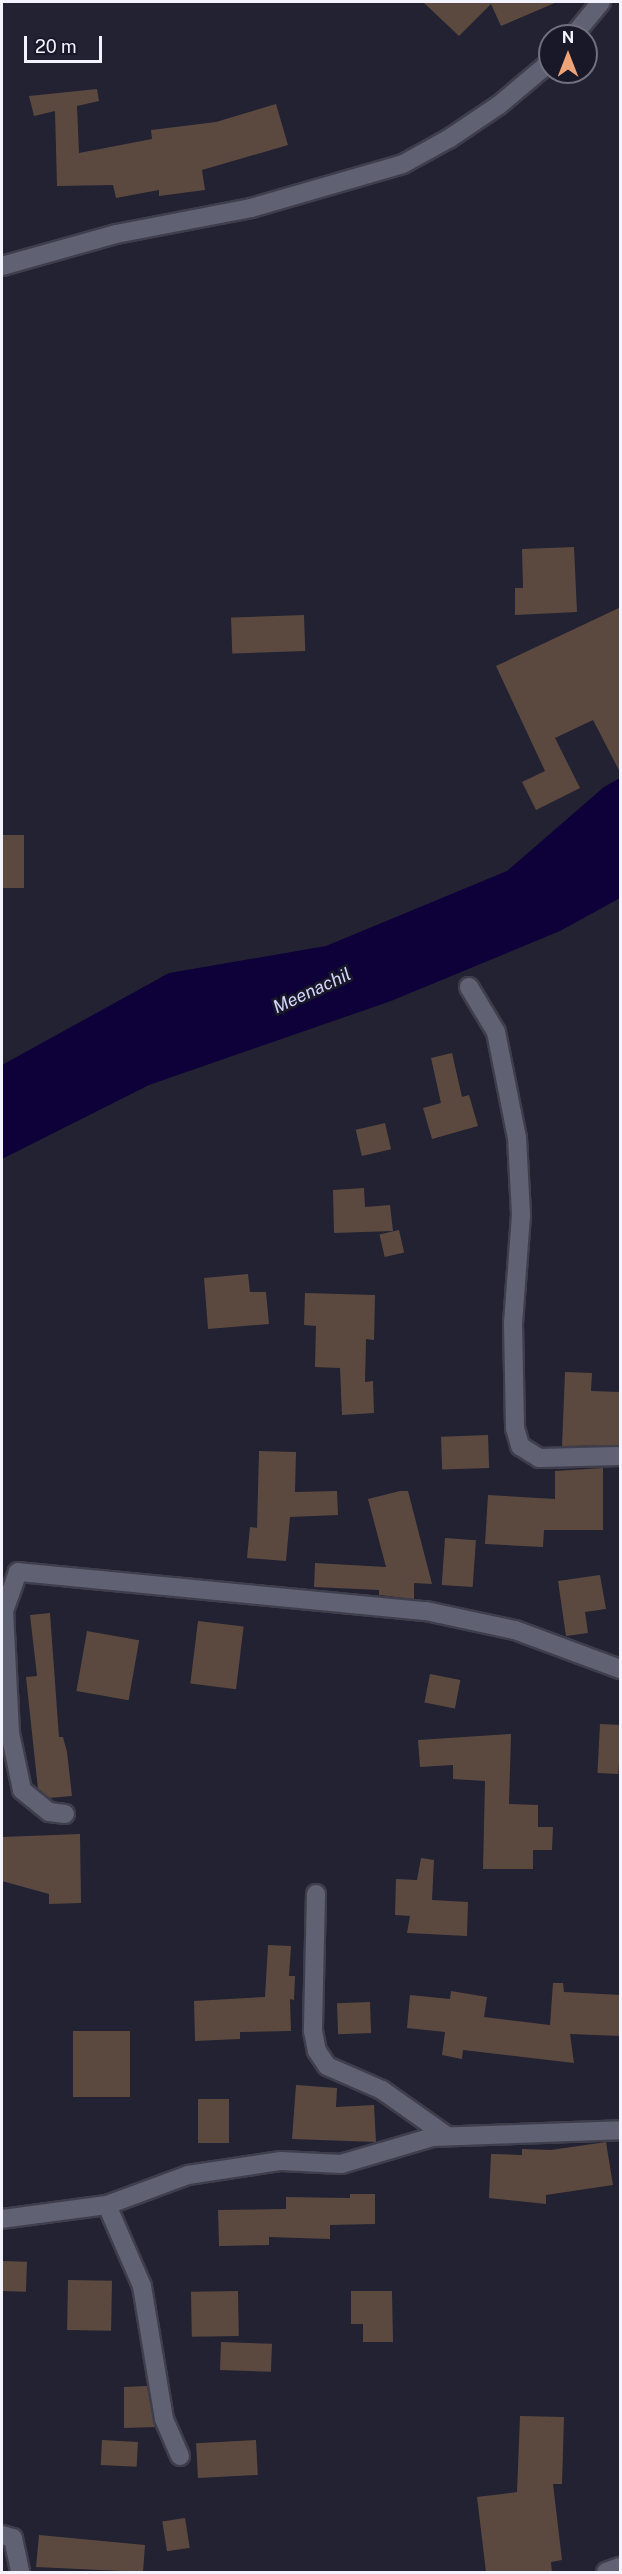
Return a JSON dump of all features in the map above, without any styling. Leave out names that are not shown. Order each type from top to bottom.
[{"type":"street","points":[[583,24],[601,2]]},
{"type":"street","points":[[2,266],[116,234],[293,197],[403,164],[450,138],[499,105],[538,72]]},
{"type":"street","points":[[469,987],[496,1032],[516,1130],[521,1215],[513,1323],[514,1428],[520,1446],[539,1458],[621,1456]]},
{"type":"street","points":[[65,1814],[49,1812],[22,1790],[10,1733],[4,1611],[18,1572],[426,1611],[515,1630],[621,1669]]},
{"type":"street","points":[[316,1894],[314,2031],[317,2051],[327,2066],[382,2090],[447,2136]]},
{"type":"street","points":[[2,2219],[107,2205],[188,2175],[281,2161],[341,2164],[378,2151],[447,2136],[621,2130]]},
{"type":"street","points":[[107,2205],[142,2286],[165,2419],[180,2456]]},
{"type":"street","points":[[2,2535],[13,2538],[20,2572]]},
{"type":"street","points":[[606,2572],[621,2567]]},
{"type":"water","name":"Meenachil","points":[[620,778],[620,898],[560,931],[391,1001],[149,1085],[2,1159],[2,1065],[169,973],[326,946],[507,871],[604,787]]},
{"type":"building","points":[[423,2],[557,2],[501,26],[491,4],[459,36]]},
{"type":"building","points":[[97,89],[99,101],[77,106],[79,153],[152,139],[151,130],[216,122],[276,104],[288,145],[202,170],[205,190],[159,196],[159,190],[116,198],[113,185],[57,186],[55,111],[34,116],[29,96]]},
{"type":"building","points":[[574,547],[577,612],[515,615],[515,588],[523,588],[522,549]]},
{"type":"building","points":[[621,607],[621,774],[593,720],[555,738],[580,788],[536,810],[522,782],[545,771],[496,666]]},
{"type":"building","points":[[304,615],[305,651],[232,654],[231,618]]},
{"type":"building","points":[[2,835],[24,835],[24,888],[2,888]]},
{"type":"building","points":[[452,1053],[462,1097],[469,1095],[478,1126],[432,1139],[423,1108],[441,1103],[431,1058]]},
{"type":"building","points":[[385,1123],[391,1149],[362,1156],[356,1130]]},
{"type":"building","points":[[364,1188],[365,1207],[390,1205],[393,1231],[334,1233],[333,1190]]},
{"type":"building","points":[[399,1230],[404,1252],[385,1257],[380,1234]]},
{"type":"building","points":[[248,1274],[250,1292],[266,1292],[269,1324],[208,1329],[204,1278]]},
{"type":"building","points":[[305,1293],[375,1295],[374,1340],[366,1339],[365,1382],[373,1381],[374,1413],[342,1415],[340,1368],[315,1367],[316,1326],[304,1325]]},
{"type":"building","points":[[565,1372],[592,1373],[591,1391],[621,1392],[621,1445],[562,1446]]},
{"type":"building","points":[[488,1435],[489,1468],[442,1470],[441,1437]]},
{"type":"building","points":[[259,1451],[296,1452],[295,1492],[337,1491],[338,1515],[290,1517],[286,1561],[247,1558],[250,1527],[257,1528]]},
{"type":"building","points":[[603,1468],[603,1530],[544,1530],[543,1547],[485,1544],[488,1495],[555,1499],[555,1471]]},
{"type":"building","points":[[408,1491],[432,1584],[414,1583],[414,1599],[379,1595],[379,1590],[314,1587],[315,1563],[386,1567],[368,1499]]},
{"type":"building","points":[[445,1538],[476,1540],[473,1587],[442,1585]]},
{"type":"building","points":[[600,1575],[606,1609],[585,1612],[588,1633],[566,1636],[558,1581]]},
{"type":"building","points":[[50,1613],[59,1737],[63,1737],[67,1752],[72,1796],[49,1798],[38,1789],[26,1677],[37,1676],[30,1615]]},
{"type":"building","points":[[198,1621],[244,1627],[236,1689],[190,1684]]},
{"type":"building","points":[[87,1631],[139,1640],[129,1700],[76,1691]]},
{"type":"building","points":[[430,1674],[460,1680],[455,1708],[424,1702]]},
{"type":"building","points":[[600,1724],[620,1725],[618,1774],[597,1773]]},
{"type":"building","points":[[511,1734],[509,1804],[538,1805],[538,1827],[553,1827],[552,1850],[533,1850],[533,1869],[483,1869],[485,1781],[453,1779],[453,1765],[420,1767],[418,1740]]},
{"type":"building","points":[[80,1834],[81,1903],[49,1904],[49,1894],[2,1881],[2,1837]]},
{"type":"building","points":[[421,1858],[434,1860],[432,1900],[468,1902],[467,1936],[407,1933],[410,1916],[395,1915],[396,1879],[417,1880]]},
{"type":"building","points":[[268,1945],[291,1946],[289,1976],[295,1976],[294,2000],[290,1999],[291,2031],[240,2032],[240,2039],[195,2041],[194,2001],[265,1997]]},
{"type":"building","points":[[553,1983],[563,1983],[564,1992],[621,1995],[621,2036],[570,2034],[574,2063],[463,2050],[462,2059],[442,2055],[445,2032],[407,2028],[410,1995],[450,1999],[451,1991],[487,1997],[484,2017],[550,2025]]},
{"type":"building","points":[[370,2002],[371,2033],[338,2034],[337,2003]]},
{"type":"building","points":[[73,2031],[130,2031],[130,2097],[73,2097]]},
{"type":"building","points":[[296,2085],[337,2088],[336,2107],[374,2105],[376,2142],[292,2139]]},
{"type":"building","points":[[198,2099],[229,2099],[229,2143],[198,2143]]},
{"type":"building","points":[[606,2142],[613,2185],[546,2195],[546,2204],[489,2198],[491,2154],[522,2155],[522,2149],[551,2150]]},
{"type":"building","points":[[350,2194],[375,2194],[375,2224],[330,2225],[330,2239],[269,2237],[269,2245],[219,2246],[218,2210],[286,2209],[286,2197],[350,2198]]},
{"type":"building","points":[[2,2261],[27,2262],[26,2292],[2,2291]]},
{"type":"building","points":[[68,2280],[112,2281],[111,2331],[67,2330]]},
{"type":"building","points":[[238,2291],[239,2336],[192,2337],[191,2292]]},
{"type":"building","points":[[351,2291],[392,2291],[393,2342],[363,2342],[363,2324],[351,2324]]},
{"type":"building","points":[[221,2342],[272,2344],[271,2372],[220,2370]]},
{"type":"building","points":[[147,2386],[155,2427],[124,2428],[124,2387]]},
{"type":"building","points":[[520,2416],[564,2417],[562,2484],[553,2484],[562,2560],[551,2562],[552,2572],[486,2572],[477,2497],[517,2492]]},
{"type":"building","points":[[102,2440],[138,2442],[137,2467],[101,2465]]},
{"type":"building","points":[[256,2440],[258,2475],[198,2478],[196,2443]]},
{"type":"building","points":[[185,2518],[190,2548],[167,2551],[162,2522]]},
{"type":"building","points":[[39,2535],[145,2545],[143,2572],[36,2567]]}]
